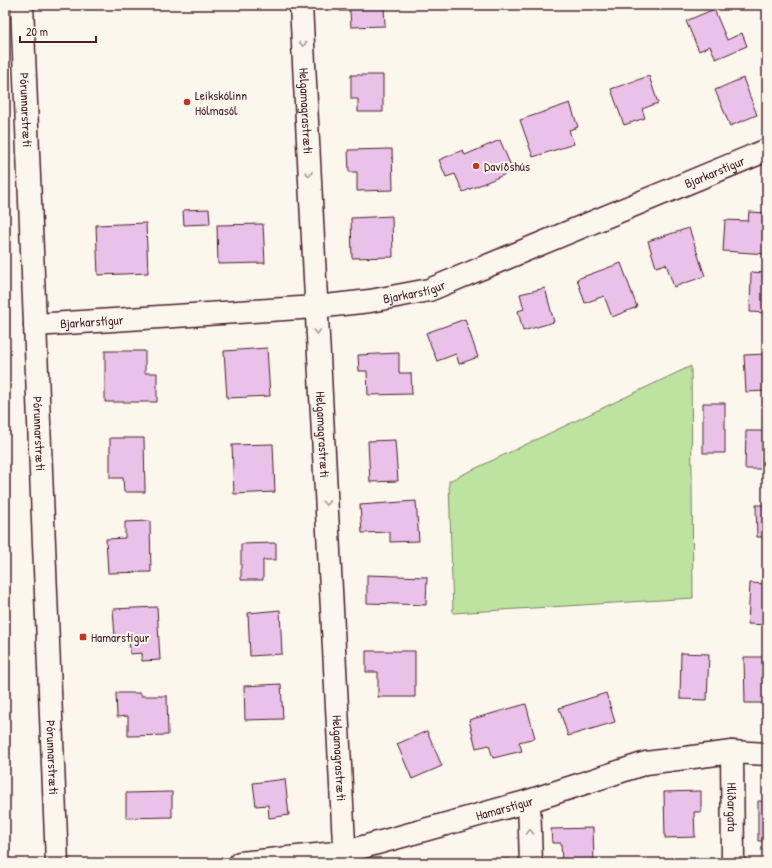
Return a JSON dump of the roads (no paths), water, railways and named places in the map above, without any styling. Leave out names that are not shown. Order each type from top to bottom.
[{"type":"street","name":"Þórunnarstræti","points":[[22,5],[57,863]]},
{"type":"street","name":"Helgamagrastræti","points":[[301,5],[345,857]]},
{"type":"street","name":"Bjarkarstígur","points":[[35,325],[316,307],[370,301],[429,290],[767,150]]},
{"type":"street","name":"Hamarstígur","points":[[240,863],[345,857],[646,763],[732,752],[767,754]]},
{"type":"street","name":"Hlíðargata","points":[[732,752],[733,863]]},
{"type":"street","points":[[528,801],[531,863]]},
{"type":"place","name":"Leikskólinn Hólmasól","points":[[187,102]]},
{"type":"place","name":"Davíðshús","points":[[476,166]]},
{"type":"place","name":"Hamarstígur","points":[[83,637]]}]
